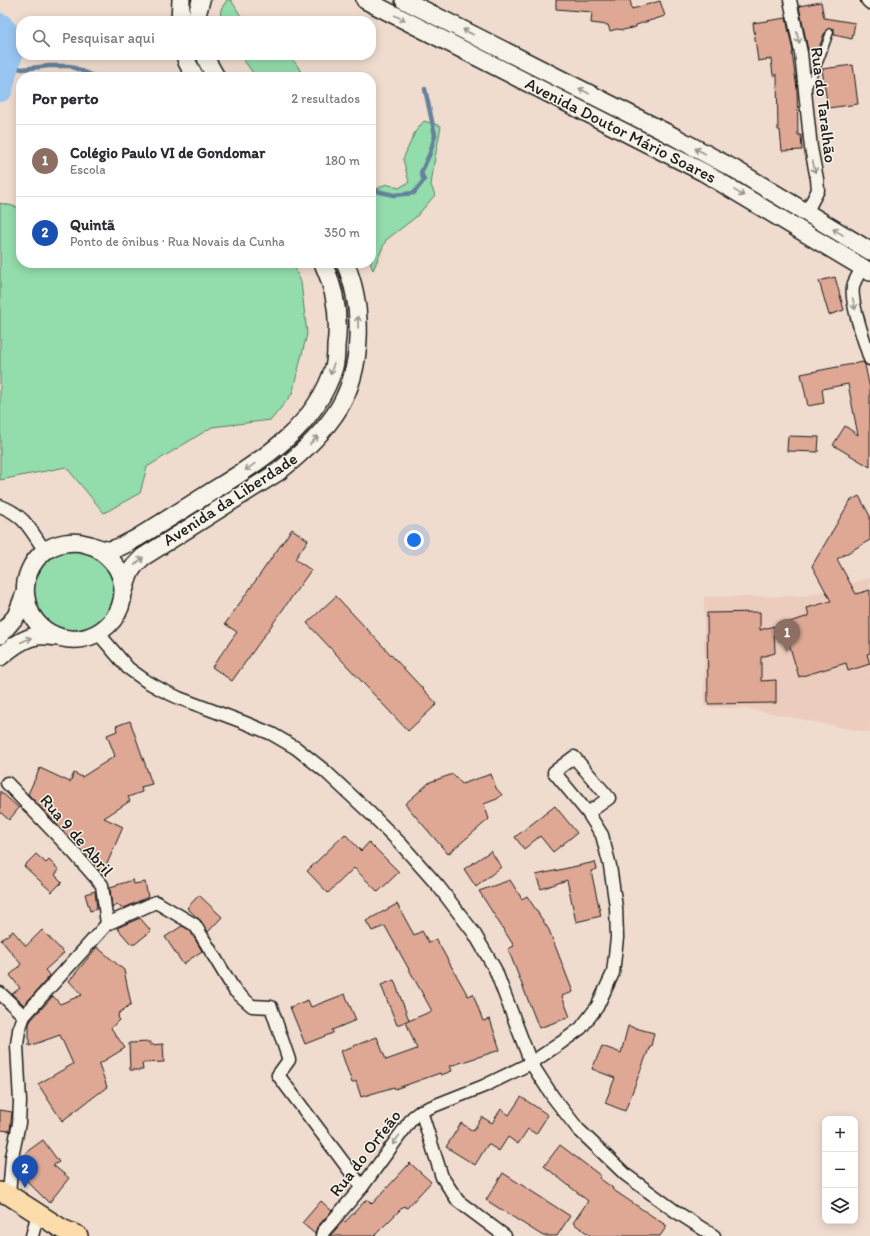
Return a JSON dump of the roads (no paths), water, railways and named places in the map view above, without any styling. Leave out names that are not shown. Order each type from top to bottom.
[{"type":"main road","points":[[180,16],[181,0]]},
{"type":"main road","points":[[197,16],[200,0]]},
{"type":"main road","name":"Avenida Doutor Mário Soares","points":[[365,0],[703,172],[866,270]]},
{"type":"main road","name":"Avenida Doutor Mário Soares","points":[[404,0],[673,136],[736,170],[870,252]]},
{"type":"main road","points":[[186,60],[192,72]]},
{"type":"main road","points":[[207,60],[213,72]]},
{"type":"main road","name":"Avenida da Liberdade","points":[[98,549],[110,550],[138,538],[226,483],[270,453],[294,432],[310,413],[323,393],[329,380],[334,366],[338,335],[334,294],[325,268]]},
{"type":"main road","name":"Avenida da Liberdade","points":[[122,595],[129,573],[133,566],[143,557],[278,472],[297,457],[317,437],[339,408],[350,384],[356,360],[358,336],[358,313],[347,268]]},
{"type":"main road","points":[[0,635],[16,616],[25,593],[26,581],[36,560],[45,551],[57,545],[71,542],[85,544],[98,549],[109,557],[117,568],[122,581],[122,595],[119,610],[115,617],[98,633],[78,639],[67,639],[44,630],[34,620],[28,607],[25,593]]},
{"type":"main road","points":[[0,657],[15,646],[36,636],[57,636]]},
{"type":"main road","points":[[4,1194],[38,1213],[62,1229],[78,1236]]},
{"type":"street","name":"Rua do Taralhão","points":[[790,0],[801,53],[811,148],[818,190],[806,213]]},
{"type":"street","points":[[867,0],[870,3]]},
{"type":"street","points":[[866,270],[856,279],[853,287],[853,300],[870,359]]},
{"type":"street","points":[[0,506],[17,514],[25,521],[45,551]]},
{"type":"street","points":[[98,633],[128,668],[146,681],[179,698],[272,734],[296,748],[325,771],[402,844],[474,933],[495,969],[532,1062],[553,1097],[578,1129],[626,1175],[675,1211],[714,1236]]},
{"type":"street","name":"Rua do Orfeão","points":[[322,1236],[323,1232],[362,1187],[410,1122],[421,1111],[484,1086],[532,1062],[581,1028],[597,1007],[613,973],[617,930],[616,907],[611,873],[602,835],[588,813],[554,772],[574,758],[609,798],[588,813]]},
{"type":"street","name":"Rua 9 de Abril","points":[[7,783],[74,853],[102,885],[107,924]]},
{"type":"street","points":[[4,1194],[18,1124],[20,1102],[17,1044],[18,1030],[24,1016],[107,924],[156,902],[195,925],[235,991],[252,1006],[271,1007],[289,1060],[278,1075],[362,1187]]},
{"type":"street","points":[[0,993],[24,1016]]},
{"type":"street","points":[[421,1111],[442,1177],[458,1201],[505,1236]]},
{"type":"street","points":[[32,1236],[38,1213]]},
{"type":"lane","points":[[806,92],[830,32]]},
{"type":"waterway","points":[[0,26],[14,43],[6,65],[0,89]]},
{"type":"waterway","points":[[6,65],[22,69],[49,66],[70,66],[84,72]]},
{"type":"waterway","points":[[376,191],[394,195],[414,193],[424,180],[421,173],[430,153],[435,135],[425,89]]},
{"type":"place","name":"Colégio Paulo VI de Gondomar","points":[[787,652]]},
{"type":"place","name":"Quintã","points":[[25,1188]]}]
